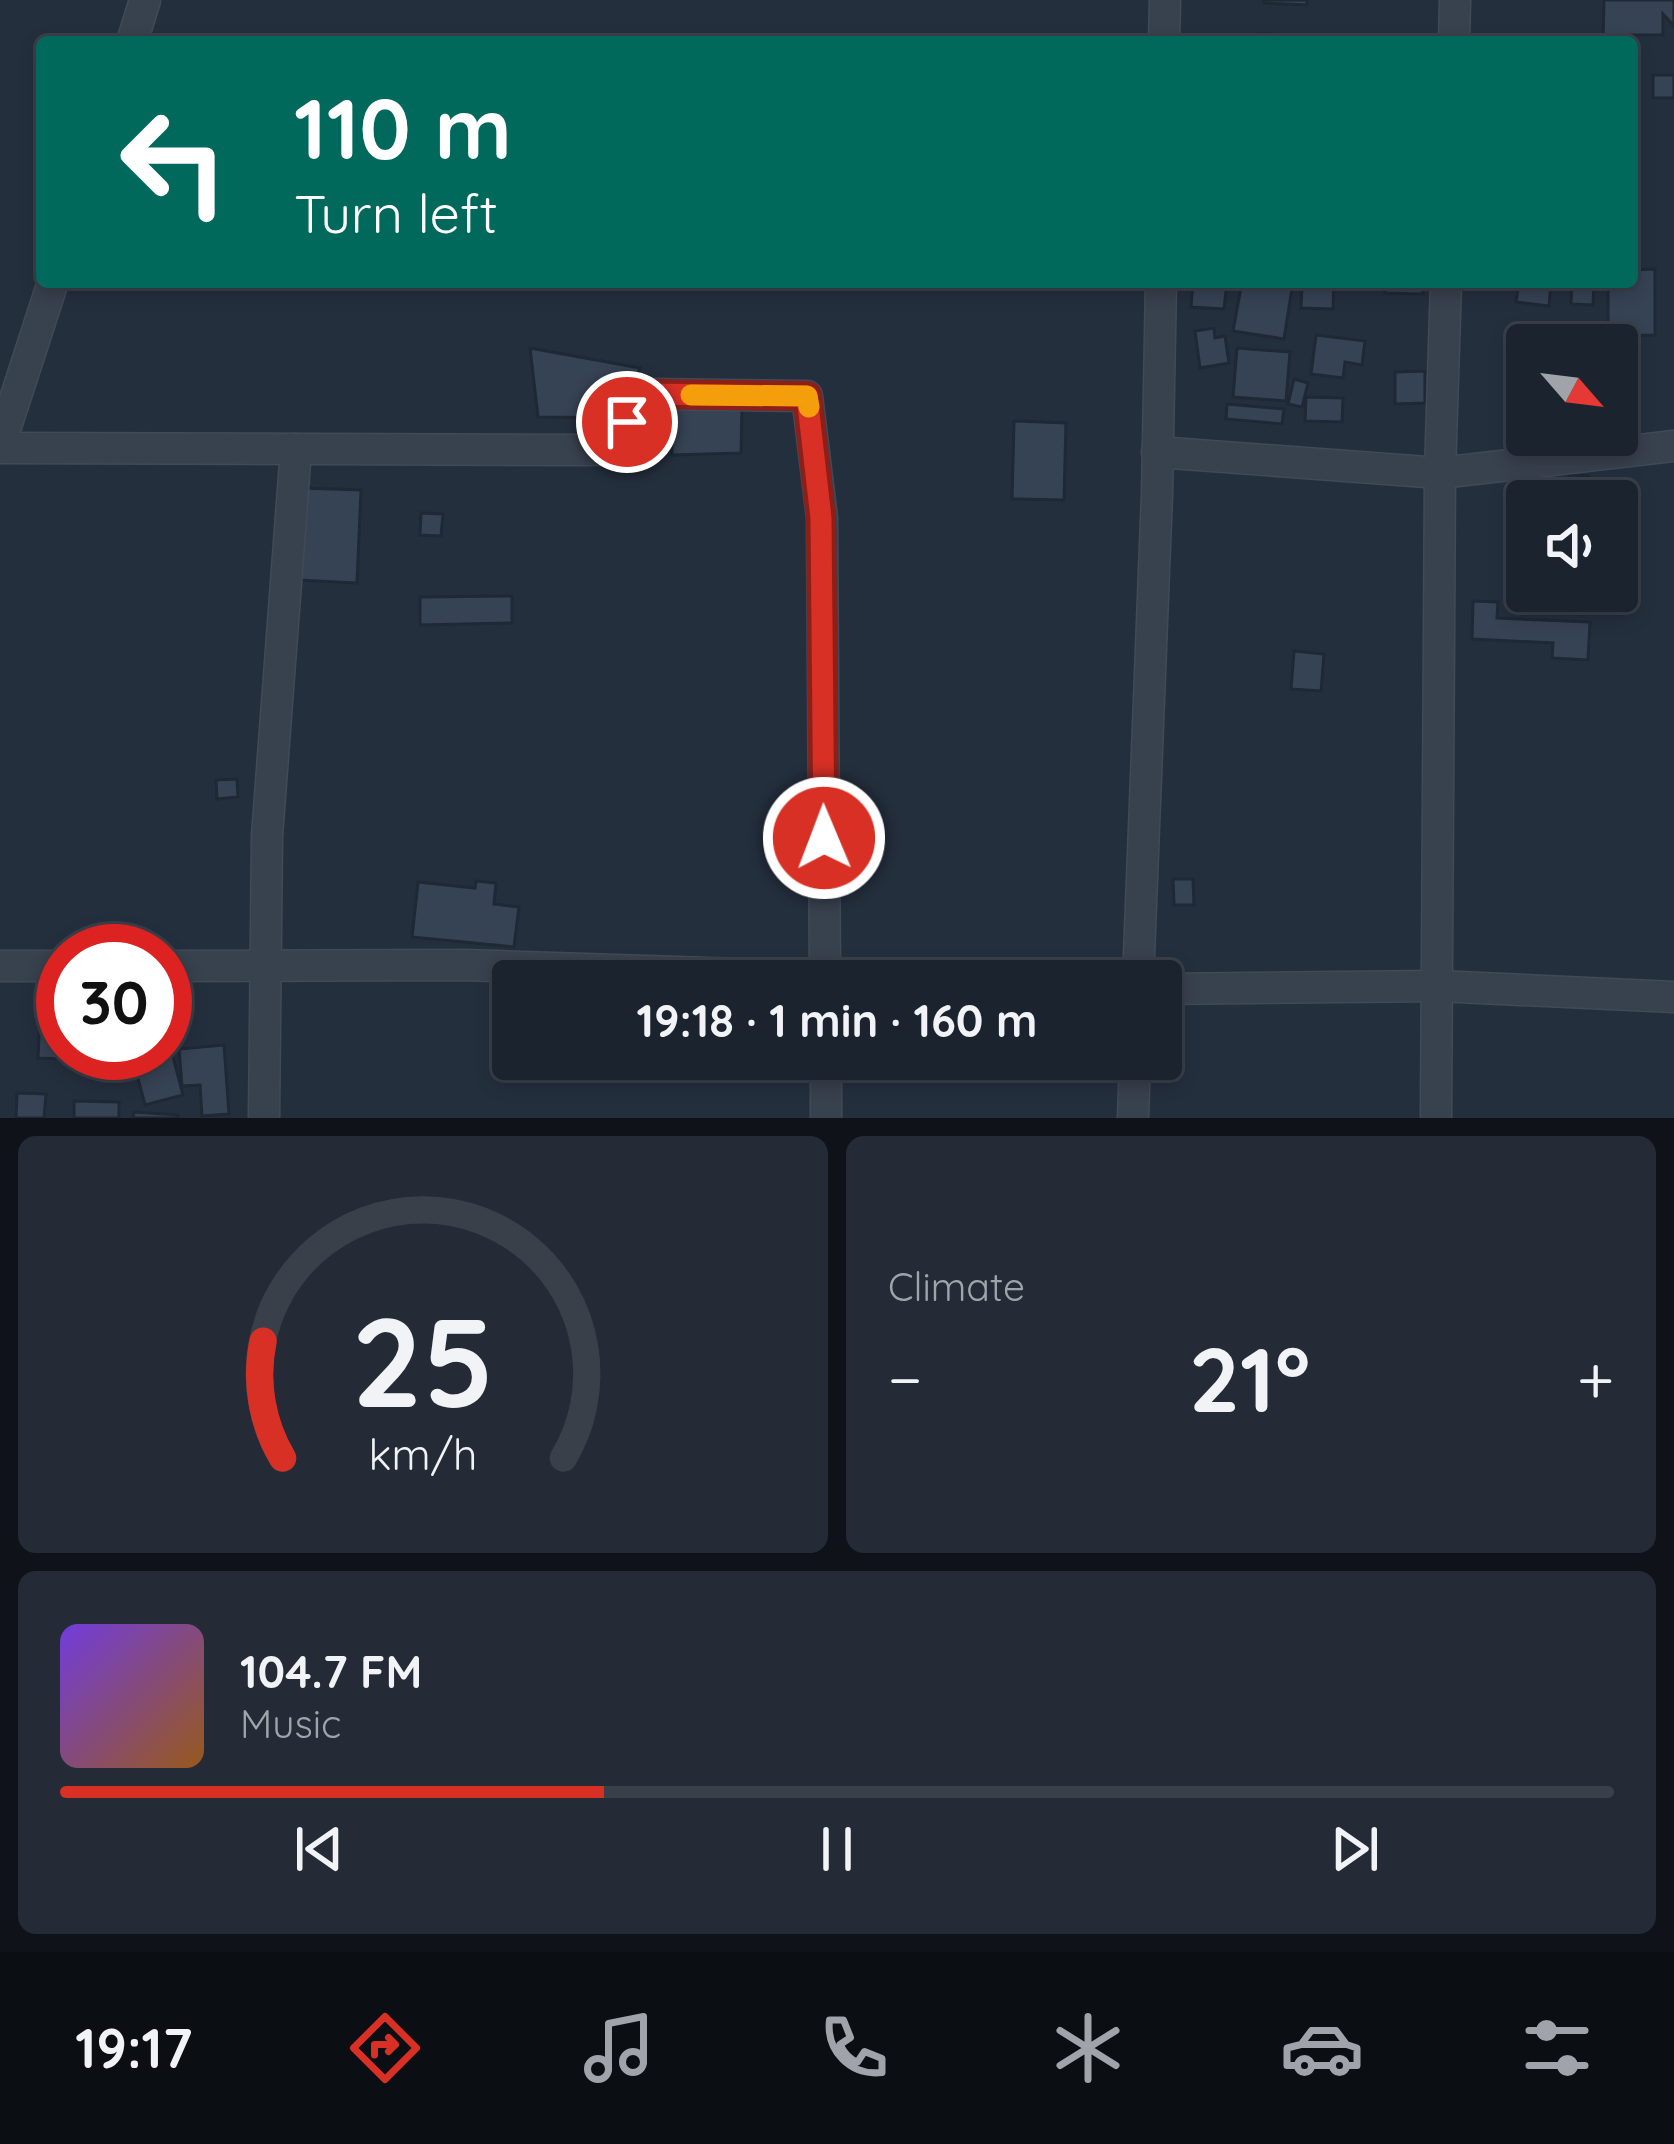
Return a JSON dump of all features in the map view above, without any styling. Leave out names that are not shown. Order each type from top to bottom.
[{"type":"street","points":[[134,36],[146,0]]},
{"type":"street","points":[[1164,36],[1165,0]]},
{"type":"street","points":[[1454,36],[1455,0]]},
{"type":"street","points":[[51,288],[0,446],[603,449],[650,394],[807,396],[821,518],[825,960]]},
{"type":"street","points":[[1139,960],[1161,288]]},
{"type":"street","points":[[1436,1118],[1440,473],[1446,288]]},
{"type":"street","points":[[1157,452],[1440,473],[1674,446]]},
{"type":"street","points":[[264,1118],[267,836],[296,448]]},
{"type":"street","points":[[192,966],[492,965]]},
{"type":"street","points":[[0,966],[36,966]]},
{"type":"street","points":[[1182,988],[1437,986],[1674,998]]},
{"type":"street","points":[[826,1080],[826,1118]]},
{"type":"street","points":[[1133,1118],[1134,1080]]},
{"type":"building","points":[[1307,0],[1307,5],[1264,3]]},
{"type":"building","points":[[1604,0],[1674,0],[1674,26],[1663,14],[1663,35],[1603,36]]},
{"type":"building","points":[[1653,75],[1674,75],[1674,98],[1653,98]]},
{"type":"building","points":[[1655,269],[1655,335],[1638,335],[1638,324],[1608,324],[1608,288],[1638,288],[1638,270]]},
{"type":"building","points":[[1193,288],[1226,288],[1224,309],[1191,307]]},
{"type":"building","points":[[1241,288],[1292,288],[1284,339],[1233,331]]},
{"type":"building","points":[[1302,288],[1334,288],[1333,309],[1301,308]]},
{"type":"building","points":[[1385,288],[1423,288],[1423,294],[1385,293]]},
{"type":"building","points":[[1518,288],[1550,288],[1549,306],[1516,302]]},
{"type":"building","points":[[1572,288],[1594,288],[1593,305],[1571,304]]},
{"type":"building","points":[[1214,328],[1215,338],[1225,336],[1229,363],[1200,368],[1195,331]]},
{"type":"building","points":[[1316,335],[1365,341],[1362,365],[1345,362],[1343,378],[1311,374]]},
{"type":"building","points":[[530,348],[640,368],[623,418],[538,417]]},
{"type":"building","points":[[1237,348],[1290,352],[1286,401],[1233,397]]},
{"type":"building","points":[[1425,371],[1425,403],[1395,404],[1395,372]]},
{"type":"building","points":[[1294,379],[1308,383],[1302,407],[1288,404]]},
{"type":"building","points":[[1306,397],[1343,398],[1342,422],[1305,421]]},
{"type":"building","points":[[1227,404],[1284,409],[1282,424],[1226,419]]},
{"type":"building","points":[[742,407],[741,453],[672,455],[671,408]]},
{"type":"building","points":[[1014,421],[1066,423],[1064,500],[1012,499]]},
{"type":"building","points":[[301,488],[361,490],[357,583],[297,580]]},
{"type":"building","points":[[421,513],[443,514],[441,536],[420,535]]},
{"type":"building","points":[[512,596],[512,623],[420,625],[420,597]]},
{"type":"building","points":[[1473,601],[1498,602],[1497,618],[1590,622],[1588,660],[1552,658],[1553,643],[1472,639]]},
{"type":"building","points":[[1294,651],[1324,654],[1321,691],[1291,689]]},
{"type":"building","points":[[237,779],[238,797],[217,799],[216,780]]},
{"type":"building","points":[[1173,879],[1193,879],[1194,905],[1174,905]]},
{"type":"building","points":[[476,881],[496,883],[494,904],[519,907],[514,947],[412,937],[418,882],[475,888]]},
{"type":"building","points":[[224,1045],[229,1114],[202,1116],[200,1085],[182,1086],[182,1080],[192,1080],[192,1048]]},
{"type":"building","points":[[138,1080],[179,1080],[183,1095],[145,1105]]},
{"type":"building","points":[[17,1093],[46,1094],[44,1118],[16,1118]]},
{"type":"building","points":[[74,1101],[119,1102],[119,1118],[74,1118]]},
{"type":"building","points":[[134,1112],[178,1115],[178,1118],[133,1118]]},
{"type":"slow traffic","points":[[691,395],[807,396],[809,407]]},
{"type":"route","points":[[627,422],[650,394],[807,396],[821,518],[824,838]]}]
